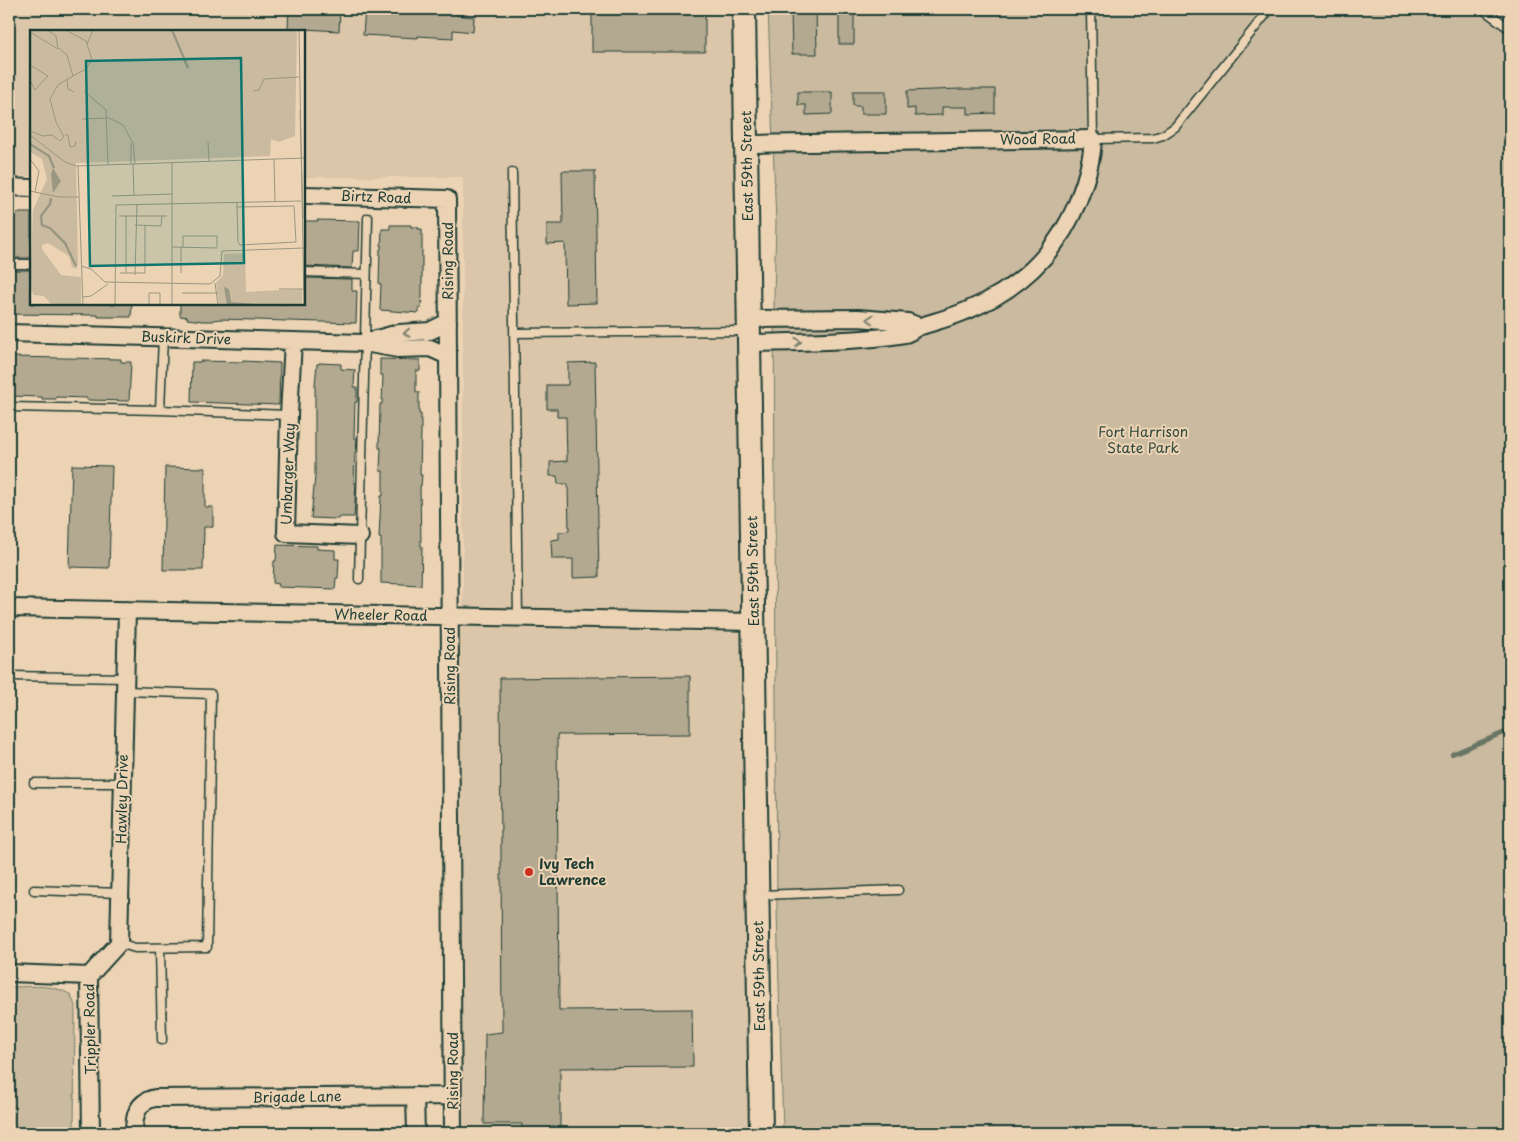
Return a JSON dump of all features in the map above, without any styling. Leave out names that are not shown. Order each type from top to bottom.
[{"type":"street","name":"East 59th Street","points":[[744,9],[761,1133]]},
{"type":"street","name":"Wood Road","points":[[746,144],[1093,139]]},
{"type":"street","points":[[749,331],[856,340],[907,334],[918,326],[945,319],[981,304],[1018,281],[1041,261],[1063,232],[1073,212],[1088,172],[1093,139]]},
{"type":"street","points":[[9,187],[30,188]]},
{"type":"street","name":"Birtz Road","points":[[305,195],[448,199]]},
{"type":"street","name":"Rising Road","points":[[448,199],[453,1133]]},
{"type":"street","points":[[749,331],[858,318],[908,322],[918,326]]},
{"type":"street","name":"Buskirk Drive","points":[[364,343],[398,333],[430,331],[448,322]]},
{"type":"street","name":"Buskirk Drive","points":[[9,333],[364,343],[398,349],[430,348],[448,356]]},
{"type":"street","name":"Umbarger Way","points":[[293,341],[286,533],[360,536]]},
{"type":"street","name":"Wheeler Road","points":[[9,608],[754,622]]},
{"type":"street","name":"Hawley Drive","points":[[119,943],[127,610]]},
{"type":"street","points":[[89,976],[119,943]]},
{"type":"street","name":"Trippler Road","points":[[9,973],[89,976],[92,1133]]},
{"type":"street","points":[[415,1096],[416,1133]]},
{"type":"street","name":"Brigade Lane","points":[[134,1133],[136,1111],[142,1104],[151,1099],[158,1098],[453,1096]]},
{"type":"lane","points":[[1091,9],[1093,139]]},
{"type":"lane","name":"Wood Road","points":[[1093,139],[1153,138],[1174,127],[1270,9]]},
{"type":"lane","points":[[1482,9],[1510,29]]},
{"type":"lane","points":[[512,173],[518,618]]},
{"type":"lane","points":[[359,579],[368,218]]},
{"type":"lane","points":[[9,264],[30,264]]},
{"type":"lane","points":[[305,272],[366,274]]},
{"type":"lane","points":[[514,333],[749,331]]},
{"type":"lane","points":[[160,410],[163,337]]},
{"type":"lane","points":[[9,406],[289,415]]},
{"type":"lane","points":[[9,676],[211,694],[207,947],[135,948],[119,943]]},
{"type":"lane","points":[[34,783],[123,784]]},
{"type":"lane","points":[[34,890],[120,892]]},
{"type":"lane","points":[[758,895],[898,890]]},
{"type":"lane","points":[[160,948],[162,1040]]},
{"type":"shaded area","points":[[9,9],[734,9],[744,614],[463,610],[463,177],[305,177],[305,30],[30,30],[30,176],[9,176]]},
{"type":"shaded area","points":[[457,626],[745,633],[753,1133],[459,1133]]},
{"type":"green space","name":"Fort Harrison State Park","points":[[768,9],[1510,9],[1510,1133],[783,1133],[777,910],[774,297],[776,223]]},
{"type":"green space","points":[[9,987],[49,987],[71,995],[75,1006],[74,1133],[9,1133]]},
{"type":"building","points":[[289,9],[340,9],[339,31],[288,28]]},
{"type":"building","points":[[365,9],[456,9],[456,15],[474,17],[473,32],[453,30],[453,38],[363,35]]},
{"type":"building","points":[[592,9],[705,9],[705,52],[592,52]]},
{"type":"building","points":[[791,9],[816,9],[817,54],[792,54]]},
{"type":"building","points":[[839,9],[854,9],[854,44],[839,44]]},
{"type":"building","points":[[995,89],[995,113],[968,114],[968,107],[942,107],[942,115],[915,116],[915,108],[907,109],[907,91]]},
{"type":"building","points":[[853,91],[886,91],[886,114],[861,114],[861,106],[853,106]]},
{"type":"building","points":[[798,92],[832,92],[832,114],[806,115],[806,105],[798,105]]},
{"type":"building","points":[[562,171],[595,171],[597,303],[566,304],[565,243],[547,244],[547,224],[563,224]]},
{"type":"building","points":[[30,213],[30,258],[9,258],[9,214]]},
{"type":"building","points":[[305,221],[360,221],[359,251],[353,251],[352,268],[305,266]]},
{"type":"building","points":[[390,225],[411,225],[411,227],[422,229],[422,294],[419,313],[380,310],[381,284],[379,284],[382,229],[390,229]]},
{"type":"building","points":[[9,270],[30,270],[30,305],[132,305],[131,317],[9,314]]},
{"type":"building","points":[[305,278],[352,279],[352,291],[357,291],[356,323],[220,319],[202,321],[180,316],[180,305],[305,305]]},
{"type":"building","points":[[9,357],[121,359],[121,362],[131,362],[129,401],[56,397],[56,399],[42,399],[42,397],[9,396]]},
{"type":"building","points":[[380,359],[420,360],[420,371],[416,371],[416,392],[419,392],[419,414],[421,414],[421,585],[381,583],[381,538],[379,538],[383,471],[380,471],[381,448],[379,448],[383,375],[380,375]]},
{"type":"building","points":[[192,362],[280,363],[279,405],[191,402]]},
{"type":"building","points":[[595,362],[599,577],[573,578],[573,559],[552,559],[551,540],[559,539],[559,532],[569,531],[568,484],[558,484],[557,476],[550,476],[550,462],[567,461],[566,417],[557,417],[557,409],[547,409],[547,385],[568,385],[568,363]]},
{"type":"building","points":[[317,364],[341,364],[341,369],[355,370],[354,387],[357,387],[357,402],[355,402],[354,438],[357,438],[354,517],[339,517],[338,519],[311,518],[315,476],[315,385]]},
{"type":"building","points":[[72,465],[112,466],[109,568],[69,567]]},
{"type":"building","points":[[165,467],[205,468],[205,507],[213,507],[213,527],[204,527],[203,570],[163,570]]},
{"type":"building","points":[[277,545],[317,546],[317,549],[335,550],[335,559],[339,559],[338,578],[336,578],[335,589],[278,587],[279,584],[273,583]]},
{"type":"building","name":"Ivy Tech Lawrence","points":[[690,676],[690,734],[557,735],[559,1010],[692,1009],[693,1067],[560,1068],[560,1133],[522,1133],[522,1124],[484,1124],[485,1034],[502,1032],[500,678]]},
{"type":"waterway","points":[[1452,754],[1510,730]]},
{"type":"place","name":"Ivy Tech Lawrence","points":[[529,872]]}]
